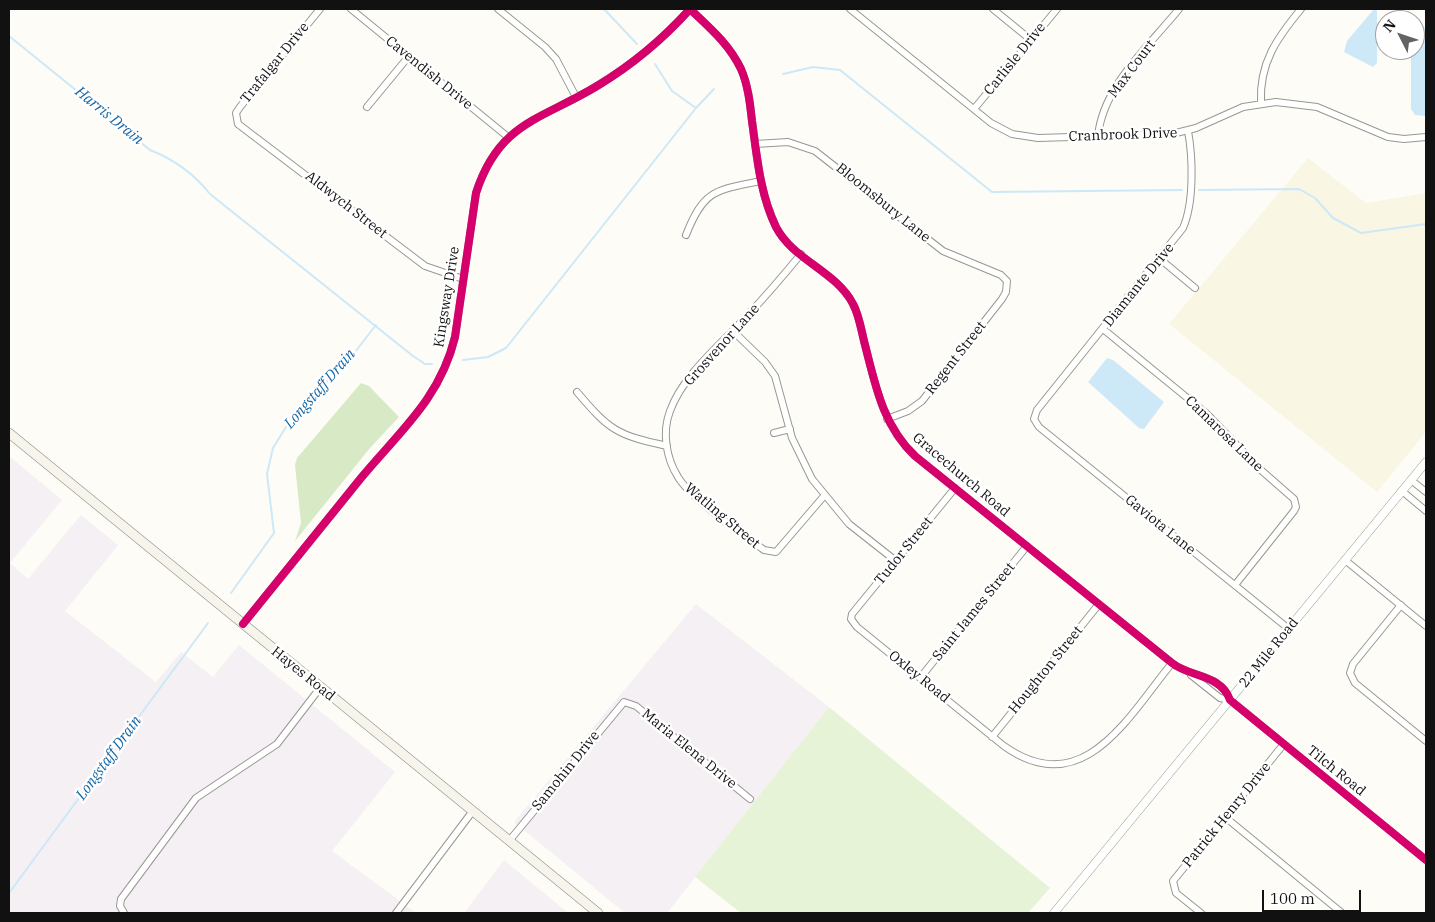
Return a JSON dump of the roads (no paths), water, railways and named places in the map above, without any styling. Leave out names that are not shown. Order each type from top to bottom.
[{"type":"main road","name":"Hayes Road","points":[[9,433],[598,913]]},
{"type":"street","name":"Trafalgar Drive","points":[[235,119],[240,107],[320,9]]},
{"type":"street","name":"Cavendish Drive","points":[[351,9],[508,137]]},
{"type":"street","points":[[498,9],[545,47],[556,59],[576,97]]},
{"type":"street","name":"Kingsway Drive","points":[[243,624],[392,440],[428,401],[450,355],[477,187],[491,157],[508,137],[526,123],[596,87],[640,57],[690,9]]},
{"type":"street","name":"Gracechurch Road","points":[[690,9],[725,42],[742,71],[748,89],[765,203],[777,230],[801,254],[842,288],[853,304],[881,405],[887,419],[909,450],[1172,663],[1220,698],[1230,700],[1227,690],[1211,679],[1191,675]]},
{"type":"street","name":"Cranbrook Drive","points":[[850,9],[998,128],[1019,136],[1153,136],[1188,131],[1243,107],[1261,103],[1308,105],[1333,112],[1388,137],[1404,139],[1426,137]]},
{"type":"street","points":[[993,9],[1031,40]]},
{"type":"street","name":"Carlisle Drive","points":[[974,109],[1056,9]]},
{"type":"street","name":"Max Court","points":[[1098,136],[1101,118],[1114,91],[1179,9]]},
{"type":"street","points":[[1261,103],[1261,81],[1267,58],[1277,39],[1301,9]]},
{"type":"street","points":[[367,107],[409,56]]},
{"type":"street","name":"Aldwych Street","points":[[235,119],[238,124],[425,266],[463,279]]},
{"type":"street","name":"Diamante Drive","points":[[1034,419],[1037,410],[1178,235],[1188,214],[1190,170],[1188,131]]},
{"type":"street","name":"Bloomsbury Lane","points":[[755,144],[796,143],[816,151],[943,252],[1001,276],[1007,281]]},
{"type":"street","points":[[686,235],[700,206],[712,194],[727,188],[761,181]]},
{"type":"street","name":"Grosvenor Lane","points":[[666,446],[668,416],[678,395],[698,368],[801,254]]},
{"type":"street","points":[[1160,259],[1195,288]]},
{"type":"street","name":"Regent Street","points":[[887,419],[908,411],[922,401],[1002,299],[1006,292],[1007,281]]},
{"type":"street","name":"Camarosa Lane","points":[[1103,329],[1207,414],[1296,503],[1294,511],[1235,585]]},
{"type":"street","points":[[733,331],[765,362],[775,376],[790,430],[807,470],[824,496],[850,524],[896,561]]},
{"type":"street","points":[[577,392],[602,422],[618,432],[632,439],[666,446]]},
{"type":"street","name":"Gaviota Lane","points":[[1034,419],[1039,427],[1289,629]]},
{"type":"street","points":[[774,433],[790,430]]},
{"type":"street","name":"Watling Street","points":[[666,446],[678,478],[690,492],[764,550],[771,553],[784,544],[824,496]]},
{"type":"street","name":"22 Mile Road","points":[[1054,913],[1426,462]]},
{"type":"street","points":[[1412,480],[1426,492]]},
{"type":"street","name":"Tudor Street","points":[[852,614],[955,488]]},
{"type":"street","points":[[1402,491],[1426,511]]},
{"type":"street","name":"Saint James Street","points":[[920,678],[1027,546]]},
{"type":"street","points":[[1345,560],[1426,626]]},
{"type":"street","name":"Houghton Street","points":[[992,737],[1099,604]]},
{"type":"street","points":[[1401,605],[1354,664],[1350,673],[1355,683],[1426,741]]},
{"type":"street","name":"Oxley Road","points":[[852,614],[851,619],[857,627],[992,737],[1018,756],[1034,762],[1056,764],[1080,760],[1095,752],[1108,741],[1172,663]]},
{"type":"street","points":[[124,913],[120,906],[125,893],[196,798],[277,744],[320,688]]},
{"type":"street","name":"Tilch Road","points":[[1230,700],[1426,860]]},
{"type":"street","name":"Maria Elena Drive","points":[[624,702],[636,706],[750,799]]},
{"type":"street","name":"Samohin Drive","points":[[509,841],[624,702]]},
{"type":"street","name":"Patrick Henry Drive","points":[[1201,913],[1176,893],[1172,885],[1175,877],[1284,745]]},
{"type":"street","points":[[396,913],[472,812]]},
{"type":"street","points":[[1225,817],[1342,913]]},
{"type":"water","points":[[1374,9],[1376,10],[1375,60],[1377,60],[1377,63],[1373,67],[1344,52],[1347,41]]},
{"type":"water","points":[[1425,28],[1426,29],[1425,116],[1415,115],[1411,109],[1411,60],[1425,60]]},
{"type":"water","points":[[1107,358],[1113,360],[1164,402],[1144,429],[1139,428],[1088,382]]},
{"type":"waterway","points":[[604,9],[637,44]]},
{"type":"waterway","name":"Harris Drain","points":[[9,36],[150,150],[183,168],[210,194],[413,356],[425,364],[432,364]]},
{"type":"waterway","points":[[655,64],[672,91],[696,108]]},
{"type":"waterway","points":[[783,74],[813,67],[840,70],[992,192],[1182,190]]},
{"type":"waterway","points":[[463,360],[488,357],[506,348],[696,108],[714,89]]},
{"type":"waterway","points":[[1199,190],[1299,189],[1315,198],[1333,218],[1361,233],[1426,224]]},
{"type":"waterway","name":"Longstaff Drain","points":[[231,593],[274,533],[267,474],[273,448],[291,419],[355,352],[376,325]]},
{"type":"waterway","name":"Longstaff Drain","points":[[9,893],[208,623]]}]
